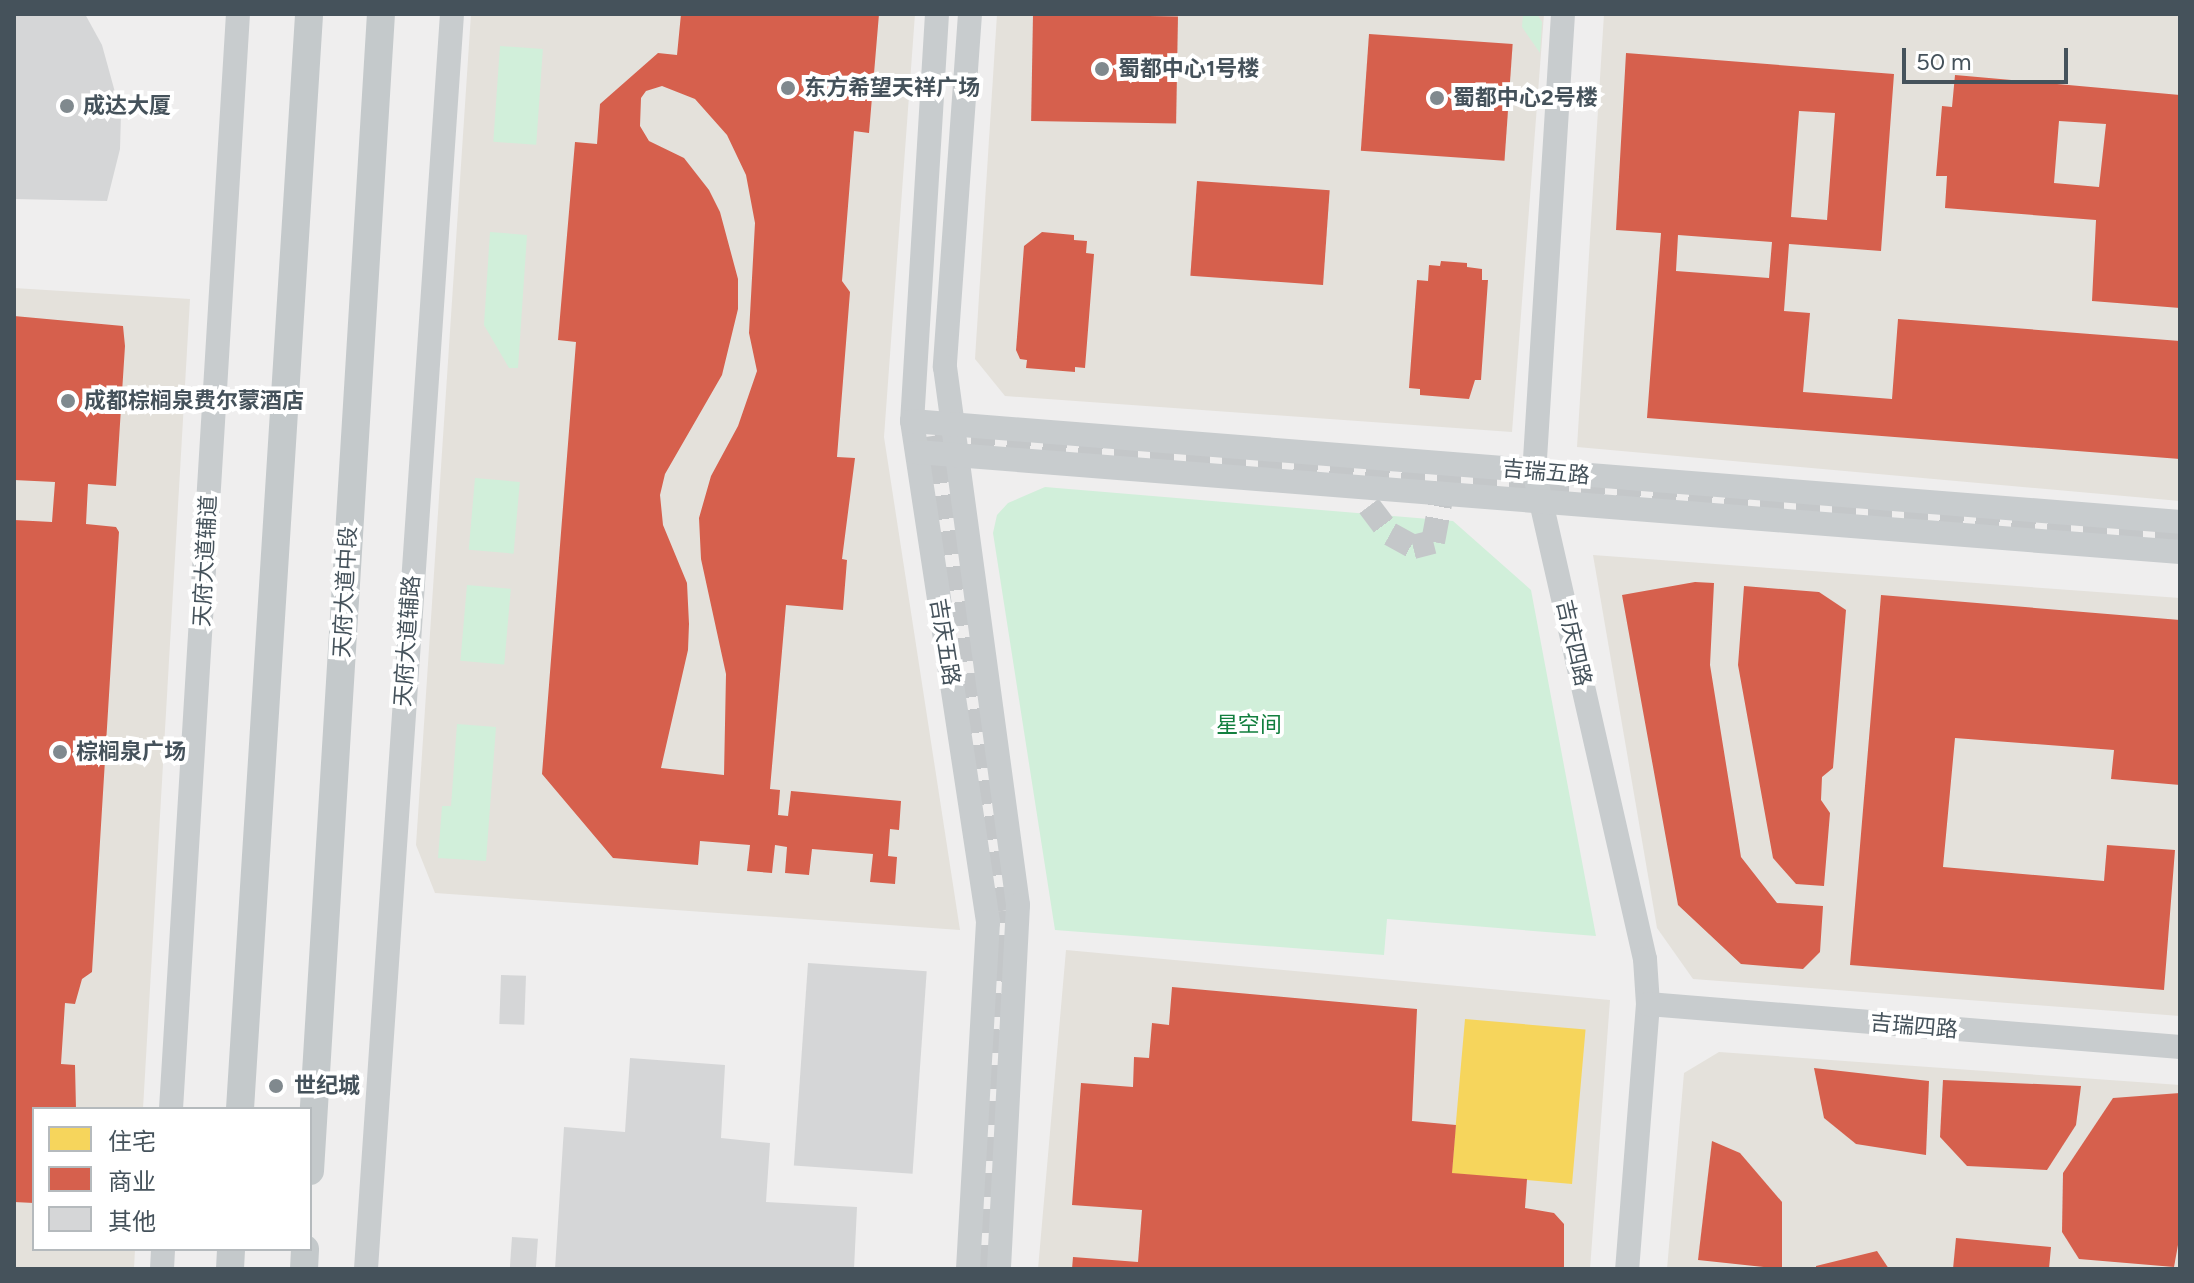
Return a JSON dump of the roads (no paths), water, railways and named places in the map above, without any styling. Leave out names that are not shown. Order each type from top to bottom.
[{"type":"main road","points":[[240,1107],[309,14]]},
{"type":"main road","name":"天府大道中段","points":[[312,1138],[381,14]]},
{"type":"street","name":"天府大道辅道","points":[[171,1107],[238,14]]},
{"type":"street","name":"天府大道辅路","points":[[366,1269],[452,14]]},
{"type":"street","name":"吉庆五路","points":[[937,14],[912,421],[988,922],[968,1269]]},
{"type":"street","name":"吉庆五路","points":[[970,14],[945,367],[950,424],[1018,905],[999,1269]]},
{"type":"street","name":"吉庆四路","points":[[1563,14],[1534,471],[1645,959],[1648,1004],[1627,1269]]},
{"type":"street","name":"吉瑞五路","points":[[912,421],[2180,522]]},
{"type":"street","name":"吉瑞五路","points":[[917,452],[1368,497],[1542,502],[2180,552]]},
{"type":"street","name":"吉瑞四路","points":[[1648,1004],[2180,1047]]},
{"type":"tunnel","points":[[984,1269],[1004,959],[1002,911],[935,436],[2180,535]]},
{"type":"tunnel","points":[[1369,506],[1390,534],[1413,547],[1433,542],[1445,477]]},
{"type":"place","name":"蜀都中心1号楼","points":[[1102,69]]},
{"type":"place","name":"东方希望天祥广场","points":[[788,88]]},
{"type":"place","name":"蜀都中心2号楼","points":[[1437,98]]},
{"type":"place","name":"成达大厦","points":[[67,106]]},
{"type":"place","name":"成都棕榈泉费尔蒙酒店","points":[[68,401]]},
{"type":"place","name":"棕榈泉广场","points":[[60,752]]},
{"type":"place","name":"世纪城","points":[[276,1086]]},
{"type":"park label","name":"星空间","points":[[1249,725]]}]
